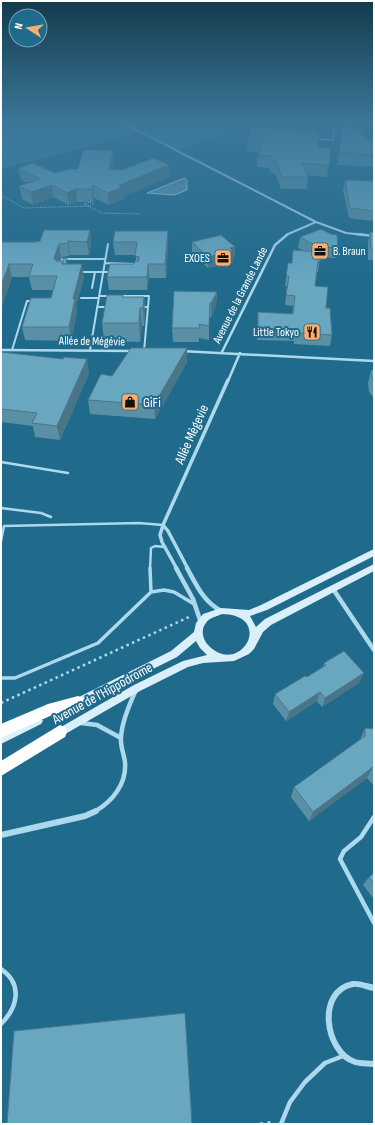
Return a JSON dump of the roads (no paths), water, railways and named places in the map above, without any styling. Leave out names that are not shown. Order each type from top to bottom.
[{"type":"highway","points":[[1,732],[48,710],[78,702]]},
{"type":"highway","points":[[1,769],[60,732]]},
{"type":"main road","points":[[374,552],[264,608],[249,613],[222,611],[208,616],[201,623],[198,634],[200,642],[204,649],[221,658],[229,658],[243,654],[248,650],[260,629],[268,622],[333,590],[374,567]]},
{"type":"main road","points":[[236,612],[244,616],[250,622],[254,630],[254,638]]},
{"type":"main road","name":"Avenue de l'Hippodrome","points":[[1,739],[174,654],[198,634]]},
{"type":"main road","name":"Avenue de l'Hippodrome","points":[[1,763],[60,732],[137,688],[193,661],[221,658]]},
{"type":"street","points":[[224,174],[316,222],[346,233],[374,236]]},
{"type":"street","name":"Avenue de la Grande Lande","points":[[222,352],[276,245],[290,232],[316,222]]},
{"type":"street","name":"Allée de Mégévie","points":[[1,350],[152,351]]},
{"type":"street","points":[[175,351],[222,352],[374,361]]},
{"type":"street","name":"Allée Mègevie","points":[[201,623],[195,604],[160,535],[163,524],[240,353]]},
{"type":"street","points":[[163,524],[202,596],[212,606],[222,611]]},
{"type":"street","points":[[333,590],[374,650]]},
{"type":"street","points":[[1,835],[86,816],[106,806],[116,795],[122,783],[125,767],[121,738],[130,701],[137,688]]},
{"type":"street","points":[[75,723],[89,722],[102,726],[121,738]]},
{"type":"street","points":[[374,988],[364,984],[354,983],[345,985],[337,991],[331,1000],[328,1011],[328,1022],[331,1035],[336,1046],[344,1055],[354,1062],[366,1065],[374,1064]]},
{"type":"lane","points":[[90,350],[108,244]]},
{"type":"lane","points":[[61,265],[62,259],[105,259]]},
{"type":"lane","points":[[105,263],[135,264]]},
{"type":"lane","points":[[81,272],[117,272]]},
{"type":"lane","points":[[92,288],[95,272]]},
{"type":"lane","points":[[81,298],[149,296],[144,351]]},
{"type":"lane","points":[[12,350],[26,301],[40,301]]},
{"type":"lane","points":[[97,307],[113,307]]},
{"type":"lane","points":[[135,307],[148,307]]},
{"type":"lane","points":[[1,462],[68,473]]},
{"type":"lane","points":[[1,508],[41,513],[51,517]]},
{"type":"lane","points":[[1,541],[4,526],[139,523],[163,524]]},
{"type":"lane","points":[[151,592],[151,548],[156,546],[165,547]]},
{"type":"lane","points":[[1,678],[15,678],[98,643],[151,592],[164,590],[174,592],[195,604]]},
{"type":"lane","points":[[374,817],[369,821],[364,834],[343,850],[340,859],[374,923]]},
{"type":"lane","points":[[1,969],[8,972],[13,980],[16,991],[15,1002],[11,1012],[1,1024]]},
{"type":"lane","points":[[281,1124],[290,1102],[305,1082],[325,1063],[344,1055]]},
{"type":"place","name":"B. Braun","points":[[320,251]]},
{"type":"place","name":"EXOES","points":[[223,258]]},
{"type":"place","name":"Little Tokyo","points":[[312,332]]},
{"type":"place","name":"GiFi","points":[[130,402]]}]
